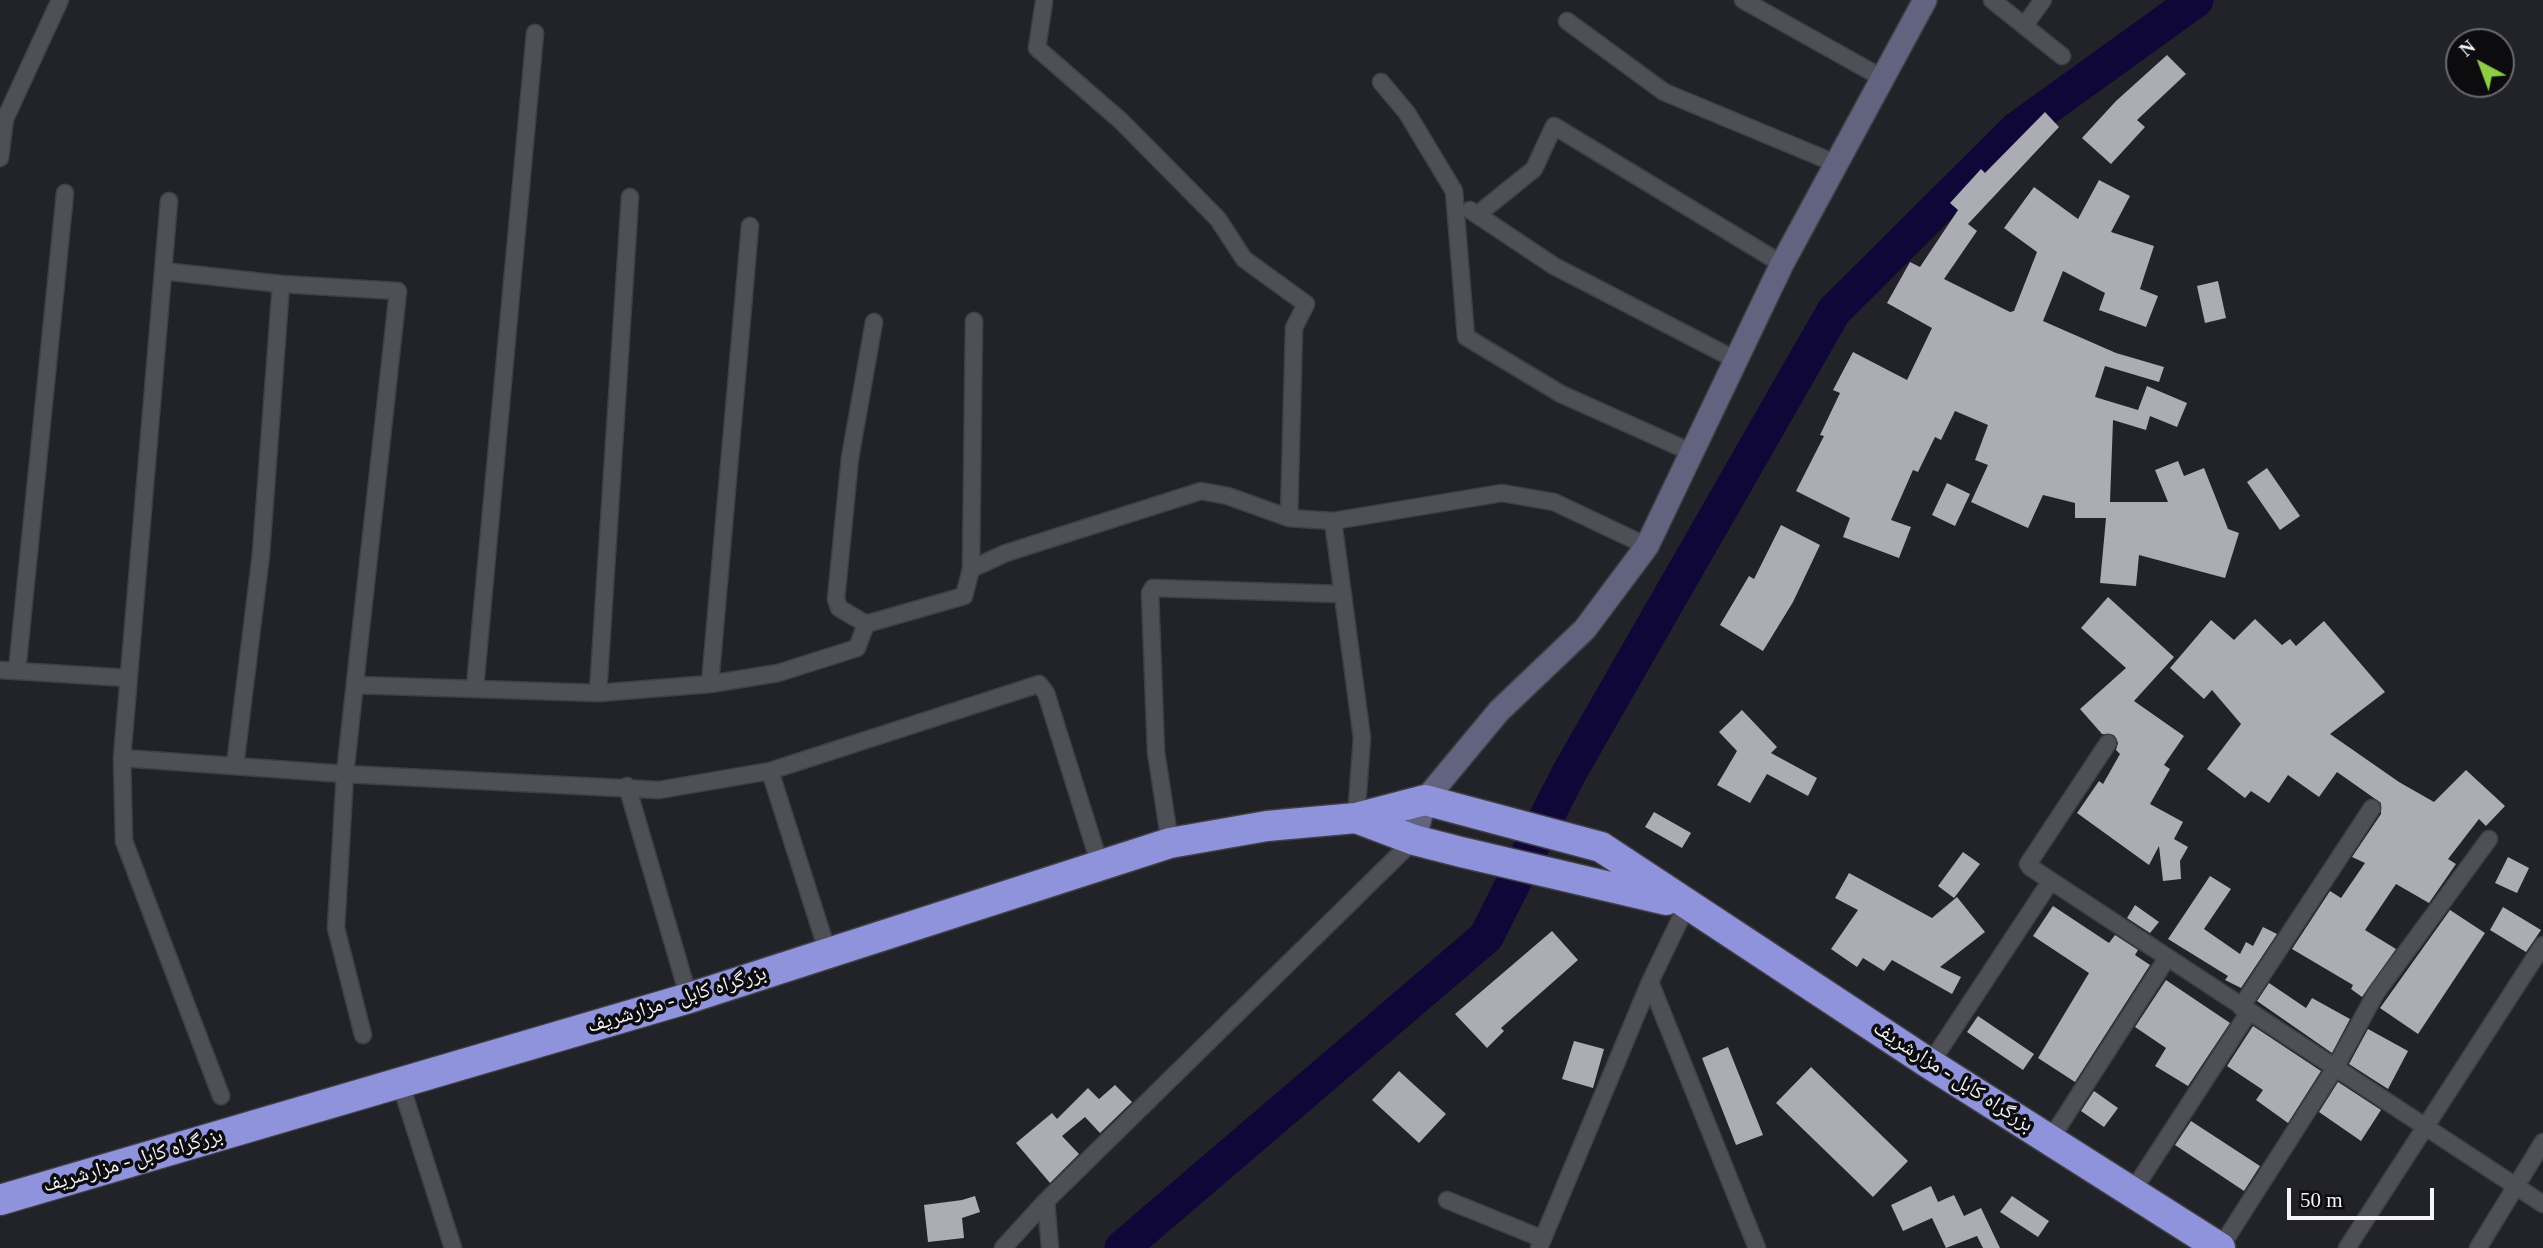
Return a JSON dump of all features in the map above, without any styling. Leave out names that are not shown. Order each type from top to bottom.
[{"type":"highway","name":"بزرگراه کابل - مزارشریف","points":[[0,1200],[689,998],[1170,843],[1267,826],[1356,818],[1440,802],[1601,847],[1930,1064],[2220,1248]]},
{"type":"highway","name":"بزرگراه کابل - مزارشریف","points":[[1356,818],[1414,840],[1687,905]]},
{"type":"street","points":[[0,158],[5,119],[60,0]]},
{"type":"street","points":[[1743,0],[1884,79]]},
{"type":"street","points":[[1003,1248],[1046,1201],[1414,840],[1499,711],[1585,629],[1647,546],[1782,264],[1925,0]]},
{"type":"street","points":[[1992,0],[2062,56]]},
{"type":"street","points":[[2024,26],[2043,0]]},
{"type":"street","points":[[1044,2],[1037,48],[1121,121],[1199,199],[1218,219],[1244,259],[1306,304],[1294,327],[1289,518]]},
{"type":"street","points":[[1567,21],[1664,92],[1837,164]]},
{"type":"street","points":[[475,687],[536,33]]},
{"type":"street","points":[[1381,82],[1407,113],[1454,191],[1465,337],[1561,394],[1693,453]]},
{"type":"street","points":[[1477,215],[1534,169],[1554,126],[1782,264]]},
{"type":"street","points":[[17,671],[65,193]]},
{"type":"street","points":[[598,693],[630,197]]},
{"type":"street","points":[[1454,199],[1554,266],[1736,360]]},
{"type":"street","points":[[169,201],[122,758],[124,841],[221,1096]]},
{"type":"street","points":[[710,684],[750,226]]},
{"type":"street","points":[[163,271],[281,284],[396,288],[399,294],[345,774],[336,928],[363,1035]]},
{"type":"street","points":[[235,766],[261,554],[281,284]]},
{"type":"street","points":[[874,322],[850,458],[836,599],[839,608],[866,624],[964,596],[971,569],[974,321]]},
{"type":"street","points":[[971,569],[1006,553],[1201,491],[1228,496],[1289,518],[1333,521],[1502,493],[1554,502],[1647,546]]},
{"type":"street","points":[[1333,521],[1362,738],[1356,818]]},
{"type":"street","points":[[1170,843],[1156,752],[1150,593],[1153,588],[1160,585],[1342,594]]},
{"type":"street","points":[[355,685],[598,693],[710,684],[778,673],[857,648],[866,624]]},
{"type":"street","points":[[0,670],[128,678]]},
{"type":"street","points":[[122,758],[345,774],[627,786],[659,790],[770,771],[1039,684],[1045,693],[1100,865]]},
{"type":"street","points":[[2108,743],[2028,864],[2050,882],[2543,1204]]},
{"type":"street","points":[[770,771],[828,953]]},
{"type":"street","points":[[627,786],[689,998]]},
{"type":"street","points":[[2132,1192],[2372,808]]},
{"type":"street","points":[[2220,1248],[2335,1068],[2376,993],[2489,839]]},
{"type":"street","points":[[1930,1064],[2050,882]]},
{"type":"street","points":[[1447,1200],[1541,1243],[1650,982],[1687,905]]},
{"type":"street","points":[[2347,1248],[2543,945]]},
{"type":"street","points":[[2049,1139],[2167,958]]},
{"type":"street","points":[[1650,982],[1757,1248]]},
{"type":"street","points":[[400,1082],[453,1248]]},
{"type":"street","points":[[2478,1248],[2543,1142]]},
{"type":"street","points":[[1046,1201],[1050,1248]]},
{"type":"building","points":[[2167,55],[2186,74],[2137,120],[2145,127],[2111,164],[2082,138],[2116,101]]},
{"type":"building","points":[[2045,112],[2059,127],[1968,224],[1977,231],[1944,279],[2010,312],[2014,311],[2037,252],[2004,228],[2034,187],[2078,219],[2099,180],[2130,196],[2111,232],[2154,246],[2140,289],[2158,296],[2146,327],[2099,310],[2105,293],[2063,271],[2043,321],[2116,353],[2164,367],[2159,382],[2105,366],[2095,397],[2138,410],[2147,386],[2187,403],[2177,427],[2150,416],[2146,430],[2113,420],[2110,502],[2168,502],[2155,470],[2178,461],[2184,476],[2204,468],[2228,529],[2239,533],[2225,578],[2139,555],[2136,586],[2100,583],[2106,518],[2075,518],[2075,503],[2043,495],[2028,528],[1971,502],[1988,465],[1975,460],[1988,425],[1955,411],[1941,440],[1935,437],[1918,472],[1913,470],[1891,520],[1911,527],[1899,558],[1843,537],[1850,518],[1796,491],[1824,436],[1820,435],[1840,393],[1833,390],[1853,352],[1907,380],[1932,328],[1887,303],[1910,262],[1920,267],[1958,210],[1950,203],[1981,169],[1985,173]]},
{"type":"building","points":[[2218,281],[2226,318],[2205,323],[2197,286]]},
{"type":"building","points":[[2267,468],[2300,516],[2280,530],[2247,482]]},
{"type":"building","points":[[1947,483],[1970,494],[1955,526],[1932,515]]},
{"type":"building","points":[[1781,525],[1820,545],[1793,602],[1763,651],[1720,625],[1749,576],[1754,579]]},
{"type":"building","points":[[2108,597],[2174,657],[2134,701],[2184,736],[2164,765],[2170,769],[2150,804],[2183,822],[2174,839],[2188,847],[2180,861],[2181,879],[2163,881],[2159,846],[2149,865],[2077,813],[2099,781],[2103,784],[2120,754],[2116,750],[2118,743],[2114,735],[2102,734],[2080,709],[2126,668],[2081,628]]},
{"type":"building","points":[[2255,619],[2282,645],[2290,639],[2296,646],[2324,621],[2385,692],[2330,734],[2399,782],[2434,802],[2466,770],[2505,806],[2486,826],[2479,819],[2448,859],[2456,864],[2429,903],[2396,884],[2365,930],[2396,949],[2362,997],[2351,989],[2353,985],[2292,949],[2330,891],[2341,898],[2365,863],[2352,857],[2381,814],[2381,803],[2337,772],[2319,797],[2288,775],[2269,803],[2251,791],[2245,798],[2207,769],[2241,724],[2212,690],[2204,699],[2170,668],[2211,620],[2234,640]]},
{"type":"building","points":[[1742,710],[1777,747],[1771,753],[1817,778],[1808,796],[1767,774],[1750,803],[1717,785],[1737,751],[1719,732]]},
{"type":"building","points":[[1654,812],[1691,833],[1682,848],[1645,827]]},
{"type":"building","points":[[1963,852],[1980,864],[1954,898],[1938,886]]},
{"type":"building","points":[[2508,857],[2529,868],[2517,893],[2495,883]]},
{"type":"building","points":[[1849,873],[1932,918],[1957,897],[1985,932],[1940,967],[1961,977],[1952,994],[1892,960],[1884,971],[1863,958],[1857,967],[1831,949],[1858,910],[1835,898]]},
{"type":"building","points":[[2210,876],[2231,889],[2204,929],[2240,954],[2246,942],[2253,946],[2263,927],[2277,934],[2241,988],[2225,980],[2228,976],[2168,939]]},
{"type":"building","points":[[2135,905],[2159,922],[2150,933],[2127,918]]},
{"type":"building","points":[[2053,906],[2109,943],[2115,935],[2138,950],[2135,955],[2150,965],[2075,1082],[2038,1058],[2089,973],[2033,936]]},
{"type":"building","points":[[2503,907],[2541,930],[2526,952],[2490,930]]},
{"type":"building","points":[[2450,910],[2485,933],[2418,1034],[2380,1008]]},
{"type":"building","points":[[1552,931],[1578,960],[1501,1028],[1504,1031],[1487,1048],[1455,1014]]},
{"type":"building","points":[[2166,980],[2230,1023],[2188,1086],[2155,1066],[2166,1048],[2135,1027]]},
{"type":"building","points":[[2269,983],[2306,1008],[2312,998],[2350,1019],[2332,1053],[2257,1001]]},
{"type":"building","points":[[1978,1016],[2034,1054],[2023,1070],[1967,1032]]},
{"type":"building","points":[[2253,1026],[2321,1071],[2288,1123],[2256,1100],[2263,1090],[2227,1066]]},
{"type":"building","points":[[2368,1029],[2408,1051],[2388,1089],[2349,1064]]},
{"type":"building","points":[[1574,1041],[1604,1049],[1593,1088],[1562,1079]]},
{"type":"building","points":[[1728,1047],[1763,1135],[1736,1145],[1702,1058]]},
{"type":"building","points":[[1811,1067],[1908,1161],[1873,1197],[1776,1103]]},
{"type":"building","points":[[1399,1071],[1446,1114],[1419,1143],[1372,1100]]},
{"type":"building","points":[[2338,1082],[2381,1110],[2361,1141],[2319,1112]]},
{"type":"building","points":[[1115,1085],[1132,1102],[1100,1133],[1085,1117],[1062,1136],[1079,1154],[1050,1183],[1016,1143],[1052,1113],[1057,1119],[1088,1088],[1099,1099]]},
{"type":"building","points":[[2094,1091],[2118,1108],[2104,1127],[2081,1111]]},
{"type":"building","points":[[2191,1121],[2260,1166],[2244,1191],[2175,1145]]},
{"type":"building","points":[[1931,1186],[1938,1202],[1954,1195],[1964,1216],[1981,1208],[2000,1248],[1983,1248],[1977,1236],[1946,1248],[1932,1218],[1903,1231],[1891,1205]]},
{"type":"building","points":[[975,1196],[980,1212],[962,1218],[964,1238],[928,1242],[924,1205]]},
{"type":"building","points":[[2012,1196],[2049,1221],[2038,1237],[2000,1212]]},
{"type":"waterway","points":[[1122,1248],[1486,937],[1569,773],[1834,311],[2017,129],[2196,0]]}]
